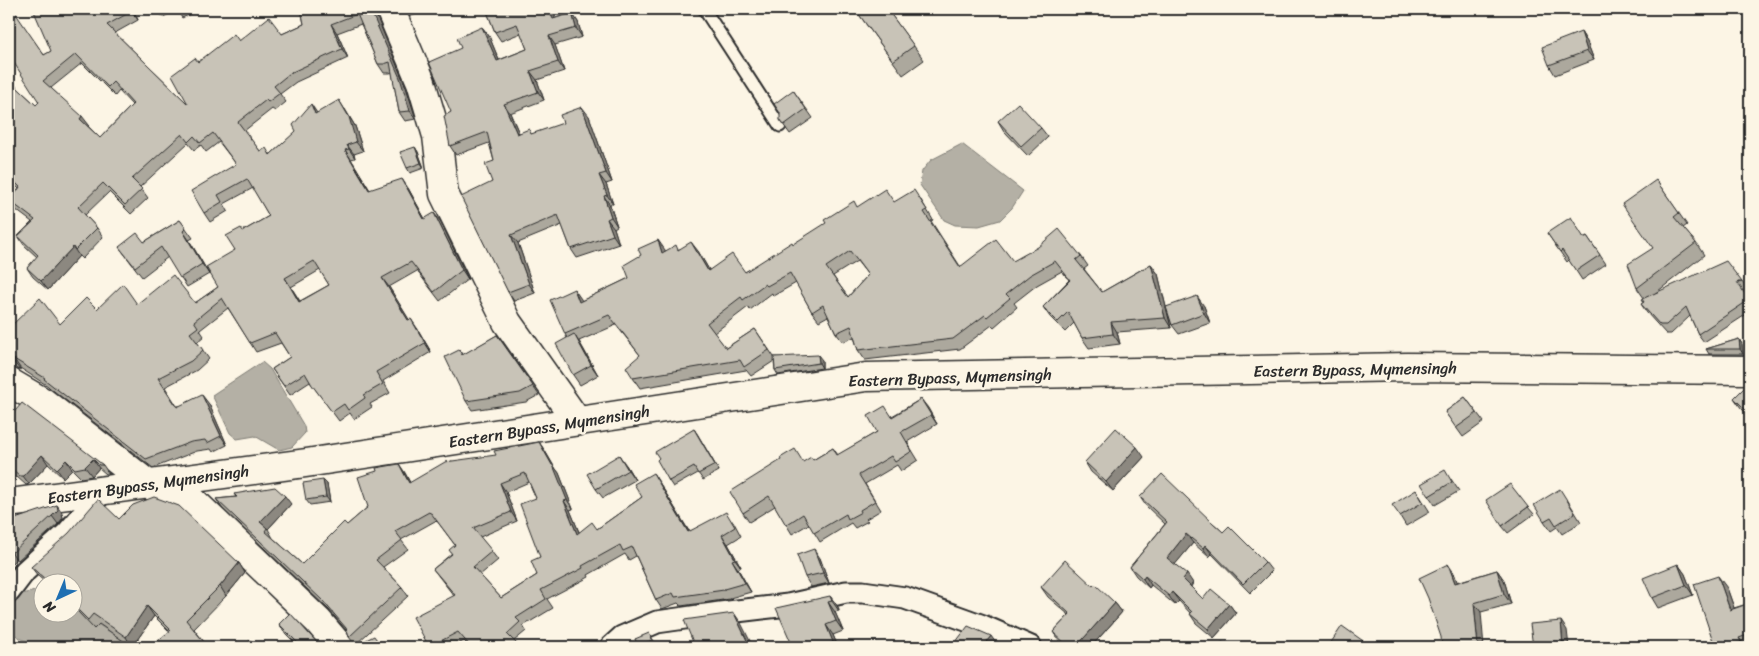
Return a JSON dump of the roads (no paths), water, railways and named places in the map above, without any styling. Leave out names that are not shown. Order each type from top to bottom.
[{"type":"main road","points":[[390,9],[421,82],[437,136],[444,194],[507,322],[577,421]]},
{"type":"main road","name":"Eastern Bypass, Mymensingh","points":[[9,503],[306,463],[866,377],[1407,367],[1750,370]]},
{"type":"main road","points":[[9,382],[43,402],[149,485],[194,502],[318,621],[340,647]]},
{"type":"street","points":[[9,592],[25,571],[67,533],[103,491]]},
{"type":"street","points":[[611,647],[622,637],[657,622],[720,612],[788,605],[846,592],[863,592],[905,598],[983,626],[1030,647]]},
{"type":"lane","points":[[704,9],[780,126]]}]
